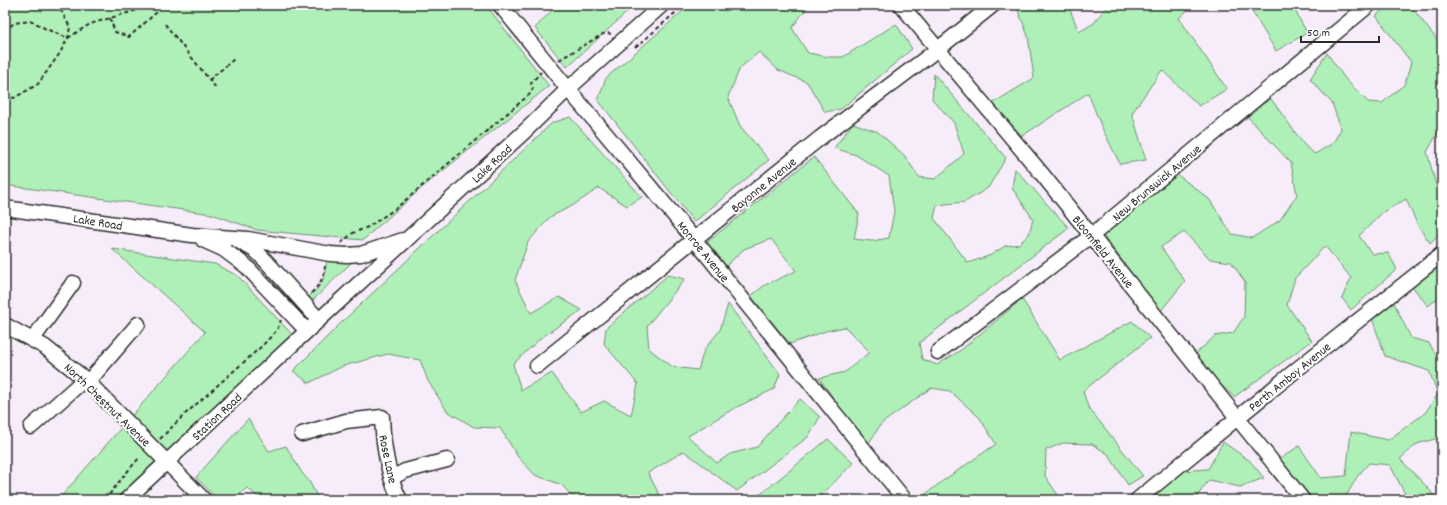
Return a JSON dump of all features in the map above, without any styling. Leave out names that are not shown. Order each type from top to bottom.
[{"type":"street","name":"Monroe Avenue","points":[[500,5],[568,89],[694,239],[905,500]]},
{"type":"street","name":"Lake Road","points":[[192,235],[223,248],[237,258],[262,282],[307,331],[411,237],[568,89],[662,5]]},
{"type":"street","name":"Bloomfield Avenue","points":[[901,5],[1091,236],[1303,500]]},
{"type":"street","name":"Bayonne Avenue","points":[[537,366],[820,138],[938,49],[993,5]]},
{"type":"street","name":"New Brunswick Avenue","points":[[938,352],[1091,236],[1370,5]]},
{"type":"street","name":"Lake Road","points":[[5,208],[192,235],[235,239],[256,251],[318,320]]},
{"type":"street","points":[[235,239],[248,239],[330,254],[347,255],[361,254],[411,237]]},
{"type":"street","name":"Perth Amboy Avenue","points":[[1137,500],[1442,254]]},
{"type":"street","points":[[33,339],[73,283]]},
{"type":"street","points":[[31,427],[86,380],[138,324]]},
{"type":"street","name":"North Chestnut Avenue","points":[[5,325],[33,339],[45,347],[86,380],[204,500]]},
{"type":"street","name":"Station Road","points":[[126,500],[307,331]]},
{"type":"street","name":"Rose Lane","points":[[302,434],[346,421],[382,417],[391,478],[400,500]]},
{"type":"street","points":[[391,478],[405,471],[447,460]]},
{"type":"path","points":[[5,96],[14,98],[38,84],[60,53],[68,38],[70,27],[58,5]]},
{"type":"path","points":[[68,38],[90,24],[134,11],[148,5]]},
{"type":"path","points":[[630,47],[634,47],[642,42],[684,5]]},
{"type":"path","points":[[110,18],[115,32],[129,37],[156,12]]},
{"type":"path","points":[[5,32],[14,23],[32,21],[46,29],[68,38]]},
{"type":"path","points":[[165,24],[217,88]]},
{"type":"path","points":[[556,61],[603,34],[608,33],[615,37]]},
{"type":"path","points":[[209,80],[234,59]]},
{"type":"path","points":[[338,245],[353,233],[368,227],[395,209],[452,162],[530,94],[533,88],[531,83],[542,70]]},
{"type":"path","points":[[309,294],[321,282],[325,265]]},
{"type":"path","points":[[160,439],[183,416],[262,346],[277,330],[282,316]]},
{"type":"path","points":[[105,500],[139,458]]},
{"type":"green space","points":[[5,5],[486,5],[549,86],[424,186],[363,240],[257,230],[212,214],[5,185]]},
{"type":"green space","points":[[557,5],[635,5],[567,67],[535,28]]},
{"type":"green space","points":[[690,5],[809,5],[792,28],[808,53],[829,57],[843,57],[896,24],[912,49],[841,109],[825,112],[807,82],[778,70],[759,52],[740,68],[728,97],[740,126],[769,160],[694,222],[598,100],[606,78]]},
{"type":"green space","points":[[1016,5],[1068,5],[1079,32],[1094,23],[1108,5],[1193,5],[1179,18],[1227,89],[1199,106],[1162,70],[1132,113],[1146,160],[1120,164],[1102,128],[1088,93],[1022,136],[993,103],[1034,78],[1028,36]]},
{"type":"green space","points":[[1248,5],[1292,5],[1307,33],[1276,51]]},
{"type":"green space","points":[[1388,5],[1410,5],[1442,46],[1442,125],[1427,152],[1436,185],[1442,189],[1442,231],[1430,243],[1418,226],[1406,199],[1383,212],[1359,236],[1372,254],[1388,253],[1397,269],[1351,310],[1342,298],[1351,278],[1325,246],[1295,278],[1287,305],[1312,341],[1234,397],[1192,357],[1215,336],[1233,333],[1244,317],[1245,282],[1231,262],[1210,259],[1184,232],[1161,247],[1185,281],[1160,312],[1100,231],[1174,172],[1209,199],[1232,234],[1252,238],[1280,220],[1297,195],[1291,163],[1245,114],[1271,99],[1305,146],[1315,154],[1333,143],[1341,129],[1332,103],[1310,79],[1327,53],[1346,80],[1368,102],[1382,103],[1405,84],[1411,62],[1376,16]]},
{"type":"green space","points":[[934,74],[1006,158],[988,188],[965,202],[937,205],[934,218],[968,263],[991,255],[1005,246],[1019,244],[1029,234],[1033,219],[1012,188],[1015,169],[1069,228],[919,343],[922,359],[937,365],[961,350],[1022,299],[1060,360],[1132,321],[1150,338],[1083,391],[1088,407],[1143,476],[1128,485],[1108,454],[1092,444],[1063,443],[1046,450],[1045,476],[1060,498],[1065,500],[918,500],[996,444],[979,417],[950,391],[931,388],[881,424],[869,443],[852,424],[819,378],[845,372],[870,352],[845,327],[826,331],[790,344],[751,296],[765,285],[796,271],[771,239],[744,249],[726,266],[706,243],[814,157],[859,214],[854,239],[872,241],[889,238],[894,211],[889,176],[856,155],[834,148],[853,123],[878,132],[904,155],[919,177],[935,179],[964,154],[954,123],[932,99]]},
{"type":"green space","points":[[570,117],[642,197],[627,206],[599,188],[572,206],[550,217],[528,242],[515,280],[531,313],[559,297],[582,310],[542,337],[513,364],[521,390],[552,373],[581,412],[604,401],[631,415],[638,384],[604,344],[606,328],[668,275],[685,279],[647,326],[649,349],[673,367],[698,370],[704,350],[720,330],[728,304],[780,374],[774,389],[733,409],[688,436],[717,463],[730,454],[757,447],[800,399],[820,417],[808,437],[737,491],[684,451],[648,473],[662,500],[575,500],[562,485],[535,475],[518,457],[500,428],[474,427],[447,411],[428,381],[420,360],[388,354],[343,366],[309,383],[293,371],[341,323],[552,123]]},
{"type":"green space","points":[[112,249],[215,264],[238,276],[297,340],[135,500],[58,500],[205,332]]},
{"type":"green space","points":[[327,260],[352,262],[311,302],[307,298],[320,286],[325,273]]},
{"type":"green space","points":[[1442,263],[1442,295],[1428,306],[1411,285]]},
{"type":"green space","points":[[1393,301],[1411,338],[1429,343],[1439,360],[1442,357],[1442,437],[1417,444],[1400,459],[1438,500],[1408,500],[1390,465],[1369,463],[1357,477],[1344,500],[1312,500],[1280,459],[1299,446],[1321,478],[1346,476],[1351,432],[1388,440],[1425,413],[1438,394],[1429,371],[1385,356],[1372,318]]},
{"type":"green space","points":[[248,419],[269,451],[286,446],[302,473],[309,481],[319,500],[262,500],[247,488],[233,500],[218,500],[196,477]]},
{"type":"green space","points":[[828,439],[853,463],[817,500],[744,500],[762,493]]},
{"type":"green space","points":[[1223,442],[1250,461],[1264,478],[1240,487],[1209,480],[1198,495],[1197,500],[1149,500],[1181,471],[1208,469]]}]
